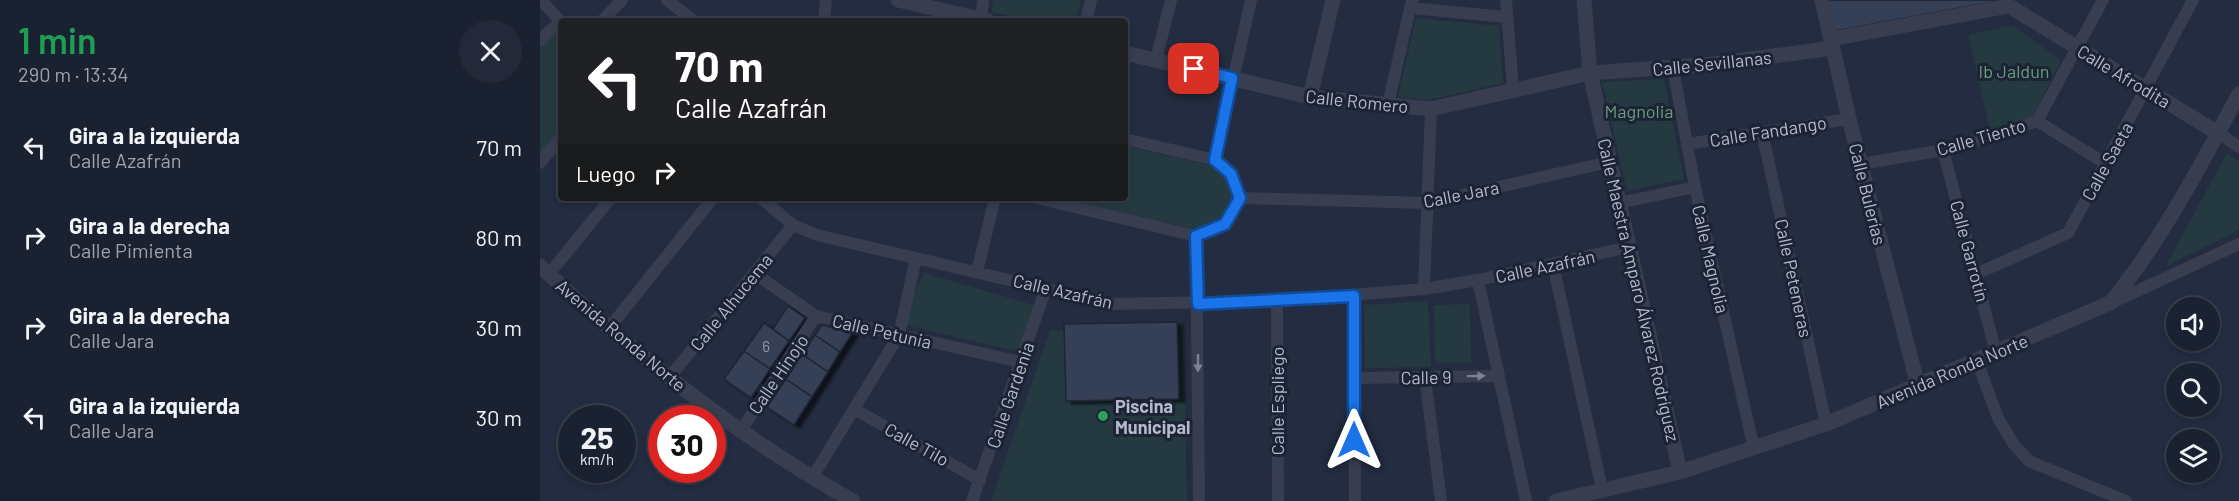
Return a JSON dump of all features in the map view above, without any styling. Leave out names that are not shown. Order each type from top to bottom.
[{"type":"street","points":[[540,0],[558,19]]},
{"type":"street","points":[[605,18],[622,0]]},
{"type":"street","points":[[668,0],[690,18]]},
{"type":"street","points":[[824,18],[826,0]]},
{"type":"street","points":[[902,0],[977,18]]},
{"type":"street","points":[[983,0],[985,18]]},
{"type":"street","points":[[1087,18],[1091,0]]},
{"type":"street","points":[[1156,60],[1171,0]]},
{"type":"street","points":[[1215,160],[1251,0]]},
{"type":"street","points":[[1310,98],[1333,0]]},
{"type":"street","points":[[1506,0],[1513,89]]},
{"type":"street","name":"Calle Maestra Amparo Álvarez Rodríguez","points":[[1584,0],[1590,73],[1680,472]]},
{"type":"street","name":"Calle Bulerías","points":[[1822,0],[1849,119],[1918,387]]},
{"type":"street","name":"Calle Tiento","points":[[1861,164],[1943,150],[2037,121],[2103,0]]},
{"type":"street","name":"Calle Saeta","points":[[1976,274],[2068,233],[2193,0]]},
{"type":"street","name":"Calle Sevillanas","points":[[1590,73],[1672,68],[1832,43],[2010,3]]},
{"type":"street","name":"Calle Afrodita","points":[[2010,3],[2078,48],[2239,147]]},
{"type":"street","points":[[1388,104],[1411,4],[1507,17]]},
{"type":"street","points":[[540,40],[558,25]]},
{"type":"street","name":"Calle Romero","points":[[1128,54],[1310,98],[1431,109],[1590,73]]},
{"type":"street","name":"Calle Magnolia","points":[[1672,68],[1695,187],[1754,449]]},
{"type":"street","name":"Avenida Ronda Norte","points":[[1556,501],[1680,472],[1826,424],[1918,387],[2110,303],[2136,271],[2161,234],[2239,94]]},
{"type":"street","points":[[1424,289],[1431,109]]},
{"type":"street","name":"Calle Fandango","points":[[1687,144],[1849,119]]},
{"type":"street","points":[[2037,121],[2106,164]]},
{"type":"street","name":"Calle Peteneras","points":[[1762,132],[1826,424]]},
{"type":"street","points":[[1050,201],[1196,236],[1225,224],[1240,198],[1231,174],[1215,160],[1128,140]]},
{"type":"street","points":[[540,164],[558,141]]},
{"type":"street","name":"Calle Garrotín","points":[[1943,150],[1996,353]]},
{"type":"street","name":"Calle Jara","points":[[1240,198],[1428,203],[1609,162]]},
{"type":"street","points":[[1619,203],[1695,187]]},
{"type":"street","points":[[544,270],[608,201]]},
{"type":"street","points":[[610,327],[711,201]]},
{"type":"street","name":"Calle Azafrán","points":[[765,201],[793,225],[817,235],[1111,304],[1276,301],[1424,289],[1478,280],[1629,247]]},
{"type":"street","points":[[977,272],[993,201]]},
{"type":"street","name":"Calle Alhucema","points":[[669,378],[793,225]]},
{"type":"street","points":[[1196,236],[1199,501]]},
{"type":"street","points":[[2110,303],[2239,244]]},
{"type":"street","points":[[812,478],[899,335],[916,258]]},
{"type":"street","points":[[1553,264],[1602,489]]},
{"type":"street","name":"Avenida Ronda Norte","points":[[544,270],[669,378],[740,432],[853,501]]},
{"type":"street","name":"Calle Petunia","points":[[754,273],[816,316],[1021,362]]},
{"type":"street","points":[[1478,280],[1526,501]]},
{"type":"street","name":"Calle Gardenia","points":[[972,501],[1046,288]]},
{"type":"street","points":[[1354,296],[1355,501]]},
{"type":"street","name":"Calle Espliego","points":[[1276,301],[1278,501]]},
{"type":"street","name":"Calle Hinojo","points":[[740,432],[816,316]]},
{"type":"street","points":[[1977,361],[1998,418],[2014,445],[2029,461],[2126,501]]},
{"type":"street","name":"Calle 9","points":[[1354,378],[1499,376]]},
{"type":"street","points":[[1425,377],[1441,501]]},
{"type":"street","name":"Calle Tilo","points":[[854,409],[980,480]]},
{"type":"green space","points":[[993,0],[1081,0],[1077,18],[1018,18],[992,12]]},
{"type":"green space","points":[[1416,18],[1499,26],[1503,83],[1428,100],[1398,97]]},
{"type":"green space","points":[[558,25],[558,141],[540,163],[540,40]]},
{"type":"green space","name":"Ib Jaldun","points":[[2012,25],[2061,60],[2033,116],[1990,129],[1968,35]]},
{"type":"green space","name":"Magnolia","points":[[1664,79],[1684,179],[1627,191],[1602,82]]},
{"type":"green space","points":[[1128,147],[1212,166],[1228,178],[1232,198],[1222,220],[1195,229],[1075,201],[1128,201]]},
{"type":"green space","points":[[2227,153],[2239,161],[2239,230],[2165,267]]},
{"type":"green space","points":[[924,273],[1040,307],[1024,353],[901,324]]},
{"type":"green space","points":[[1428,301],[1431,367],[1365,368],[1364,305]]},
{"type":"green space","points":[[1470,304],[1471,363],[1435,363],[1434,305]]},
{"type":"green space","name":"Piscina Municipal","points":[[1177,322],[1178,325],[1183,325],[1187,501],[991,501],[1050,330],[1064,331],[1064,324]]},
{"type":"building","points":[[1827,0],[2003,0],[1835,31]]},
{"type":"building","points":[[788,306],[805,318],[789,341],[773,329]]},
{"type":"building","points":[[1177,322],[1179,399],[1066,401],[1064,324]]},
{"type":"building","points":[[764,323],[789,341],[770,369],[744,351]]},
{"type":"building","points":[[822,325],[853,332],[840,352],[815,335]]},
{"type":"building","points":[[815,335],[840,352],[828,372],[802,354]]},
{"type":"building","points":[[744,351],[770,369],[751,398],[724,379]]},
{"type":"building","points":[[802,354],[828,372],[812,397],[786,379]]},
{"type":"building","points":[[786,379],[812,397],[794,425],[767,407]]},
{"type":"place","name":"Piscina Municipal","points":[[1103,416]]},
{"type":"route","points":[[1194,69],[1232,78],[1215,160],[1231,174],[1240,198],[1225,224],[1196,236],[1198,304],[1354,296],[1354,440]]}]
